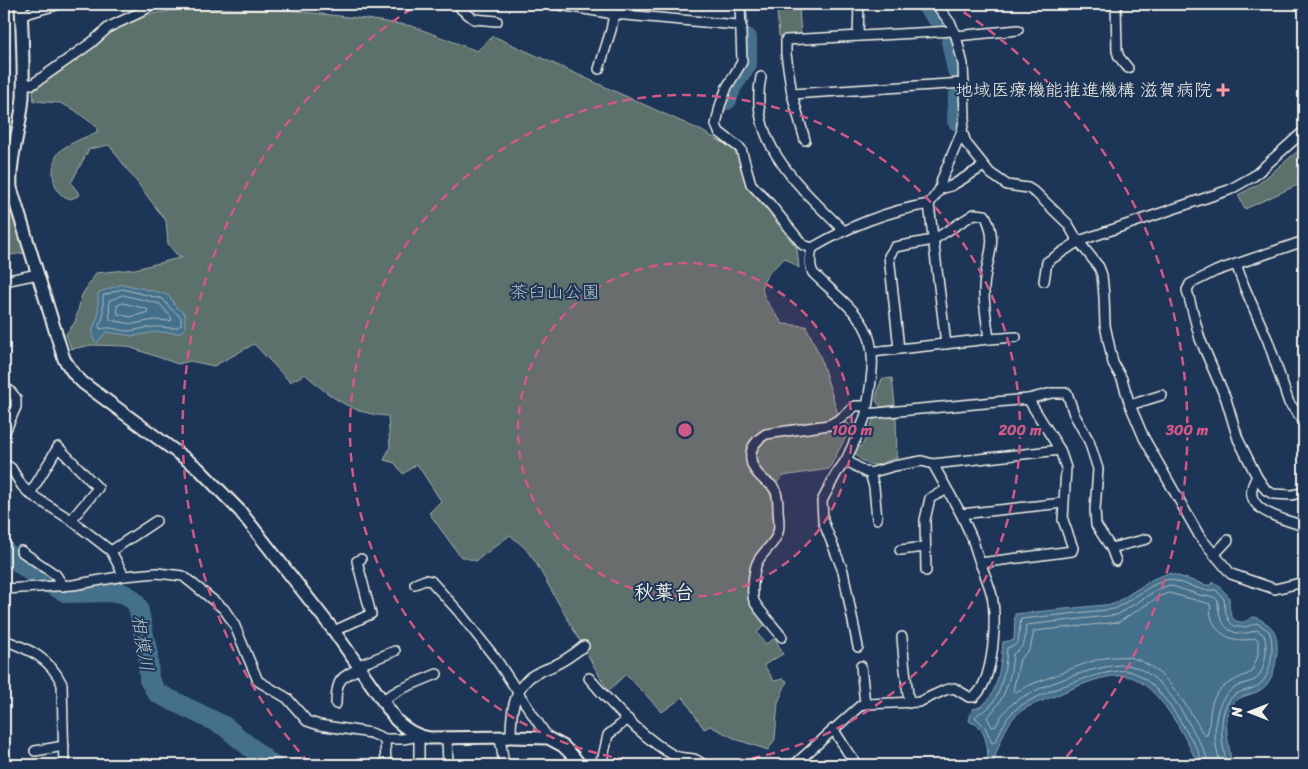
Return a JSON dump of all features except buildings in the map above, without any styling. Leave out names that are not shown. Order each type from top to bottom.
[{"type":"street","points":[[60,4],[21,10],[23,84],[20,118],[11,165],[11,188],[64,358],[83,384],[192,464],[240,511],[334,632],[396,720],[418,736]]},
{"type":"street","points":[[23,84],[33,84],[91,43],[109,27],[142,12],[152,4]]},
{"type":"street","points":[[459,4],[461,9],[474,19],[496,21]]},
{"type":"street","points":[[554,4],[614,14],[737,25],[742,28]]},
{"type":"street","points":[[740,4],[742,62],[727,87],[716,125],[719,132],[741,150],[751,184],[770,204],[802,245],[812,248],[844,231],[888,212],[929,204]]},
{"type":"street","points":[[858,36],[859,4]]},
{"type":"street","points":[[936,4],[955,33],[963,64],[965,115],[962,131],[942,179],[940,189],[929,204],[946,344]]},
{"type":"street","points":[[1116,4],[1117,51],[1119,57],[1128,68]]},
{"type":"street","points":[[599,69],[614,14]]},
{"type":"street","points":[[805,140],[792,94],[786,54],[786,40],[1018,30]]},
{"type":"street","points":[[761,77],[758,89],[759,112],[762,128],[772,148],[794,181],[844,231]]},
{"type":"street","points":[[792,94],[964,84]]},
{"type":"street","points":[[962,131],[966,143],[990,173],[1007,185],[1028,188],[1036,193],[1068,224],[1098,267],[1102,275],[1105,325],[1113,363],[1122,380],[1144,438],[1186,513],[1214,555],[1232,574],[1269,588],[1304,582]]},
{"type":"street","points":[[1044,281],[1047,262],[1079,241],[1229,190],[1254,176],[1304,131]]},
{"type":"street","points":[[940,189],[951,186],[984,166]]},
{"type":"street","points":[[898,349],[889,256],[895,247],[933,240],[974,214],[985,216],[992,227],[992,244],[984,290],[989,339]]},
{"type":"street","points":[[1304,241],[1216,271],[1190,284],[1187,290],[1200,339],[1226,400],[1238,439],[1257,477],[1266,490],[1273,494],[1292,496],[1304,492]]},
{"type":"street","points":[[812,248],[810,267],[813,273],[865,327],[870,339],[872,352],[864,423],[846,460],[836,474],[822,501],[823,521],[843,571],[858,647]]},
{"type":"street","points":[[1236,264],[1268,340],[1289,403],[1304,421]]},
{"type":"street","points":[[4,281],[38,274]]},
{"type":"street","points":[[872,352],[989,339],[1016,338]]},
{"type":"street","points":[[4,390],[9,390],[16,398],[16,407],[4,434]]},
{"type":"street","points":[[782,637],[770,629],[754,600],[753,582],[757,562],[773,545],[778,533],[777,496],[775,489],[753,467],[750,459],[752,449],[759,438],[766,434],[829,424],[840,419],[856,406],[866,410],[1028,399],[1052,393],[1067,393],[1074,414],[1089,441],[1098,469],[1095,510],[1096,525],[1111,548],[1116,561]]},
{"type":"street","points":[[1130,405],[1162,395]]},
{"type":"street","points":[[980,563],[1072,551],[1074,548],[1063,520],[1066,468],[1060,450],[1028,399]]},
{"type":"street","points":[[30,494],[58,447],[98,488],[71,520]]},
{"type":"street","points":[[846,460],[865,472],[870,473],[922,461],[933,464],[1060,450]]},
{"type":"street","points":[[4,464],[11,468],[22,486],[30,494],[71,520],[111,551],[124,576]]},
{"type":"street","points":[[794,765],[861,705],[919,702],[954,688],[974,698],[982,691],[991,662],[994,637],[992,593],[972,538],[933,464]]},
{"type":"street","points":[[870,473],[874,487],[877,519]]},
{"type":"street","points":[[1257,477],[1251,490],[1253,499],[1260,508],[1270,515],[1304,526]]},
{"type":"street","points":[[926,571],[925,520],[930,498],[946,490]]},
{"type":"street","points":[[961,514],[1063,503]]},
{"type":"street","points":[[111,551],[156,521]]},
{"type":"street","points":[[1111,548],[1147,539]]},
{"type":"street","points":[[1214,555],[1228,540]]},
{"type":"street","points":[[900,550],[925,547]]},
{"type":"street","points":[[21,551],[56,575],[61,586]]},
{"type":"street","points":[[334,632],[371,614],[357,561],[361,559]]},
{"type":"street","points":[[4,589],[61,586],[157,573],[183,576],[224,609],[234,624],[258,681],[287,698],[306,721],[319,726],[371,733],[384,739],[403,739],[418,736],[447,738],[548,738],[563,746],[580,765]]},
{"type":"street","points":[[415,584],[425,580],[431,581],[459,612],[496,659],[548,738]]},
{"type":"street","points":[[902,637],[910,703]]},
{"type":"street","points":[[4,640],[30,650],[44,659],[59,676],[62,684],[64,765]]},
{"type":"street","points":[[504,765],[506,737],[518,692],[528,678],[554,666],[584,646]]},
{"type":"street","points":[[336,704],[338,682],[344,676],[395,651]]},
{"type":"street","points":[[861,666],[865,704]]},
{"type":"street","points":[[382,700],[400,689],[437,674]]},
{"type":"street","points":[[589,678],[616,709],[650,738],[674,755],[683,759],[694,759],[704,765]]},
{"type":"street","points":[[597,765],[603,757],[608,735],[628,719]]},
{"type":"street","points":[[833,729],[856,765]]},
{"type":"street","points":[[418,736],[418,765]]},
{"type":"street","points":[[447,738],[448,765]]},
{"type":"street","points":[[384,739],[386,765]]},
{"type":"street","points":[[35,751],[64,746]]},
{"type":"green space","name":"茶臼山公園","points":[[191,8],[286,10],[366,19],[412,26],[477,51],[493,36],[700,130],[732,148],[740,160],[748,187],[797,248],[799,268],[785,258],[774,268],[763,283],[765,297],[783,324],[806,326],[820,356],[837,411],[851,427],[829,469],[783,476],[769,491],[772,499],[774,530],[768,545],[755,558],[748,576],[751,602],[766,623],[757,633],[766,644],[775,638],[783,654],[764,665],[774,681],[783,679],[787,681],[778,703],[775,739],[768,750],[738,740],[710,726],[704,729],[683,697],[662,712],[626,674],[608,691],[536,563],[525,548],[510,535],[476,561],[460,556],[429,513],[441,501],[417,464],[403,474],[395,463],[384,460],[390,447],[388,416],[363,412],[342,403],[305,374],[290,382],[254,344],[214,366],[190,361],[178,364],[126,346],[92,345],[71,349],[66,334],[75,322],[82,295],[96,273],[135,269],[183,257],[177,255],[168,244],[166,221],[109,145],[89,149],[71,183],[80,195],[71,199],[59,193],[53,176],[55,159],[61,150],[68,145],[97,132],[97,127],[73,109],[60,103],[34,101],[33,91],[84,54],[110,30],[143,15]]},
{"type":"green space","points":[[799,9],[801,35],[779,36],[777,10]]},
{"type":"green space","points":[[1304,146],[1304,182],[1245,209],[1238,195],[1257,185]]},
{"type":"green space","points":[[4,190],[6,190],[9,206],[24,253],[4,256]]},
{"type":"green space","points":[[892,378],[895,405],[881,407],[876,401],[878,389],[882,379]]},
{"type":"green space","points":[[896,417],[897,458],[873,465],[859,458],[855,452],[863,444],[873,420]]},
{"type":"water","points":[[123,284],[166,294],[173,301],[174,305],[185,314],[185,329],[179,333],[156,332],[133,336],[106,332],[97,343],[93,339],[93,328],[98,316],[98,294]]},
{"type":"water","points":[[1169,573],[1206,585],[1212,585],[1213,582],[1229,597],[1231,614],[1235,620],[1244,622],[1256,617],[1271,627],[1276,635],[1277,655],[1270,680],[1258,692],[1237,700],[1230,709],[1227,730],[1231,765],[1198,765],[1173,717],[1155,695],[1136,679],[1127,676],[1117,676],[1106,677],[1084,684],[1021,711],[1008,725],[992,765],[988,765],[988,755],[983,733],[976,725],[969,721],[972,709],[981,706],[993,692],[1001,661],[1003,642],[1014,640],[1015,614],[1114,604],[1153,579]]},
{"type":"waterway","points":[[745,4],[747,23]]},
{"type":"waterway","points":[[925,4],[939,20]]},
{"type":"waterway","points":[[727,100],[732,86],[747,64],[747,38]]},
{"type":"waterway","points":[[951,42],[957,70]]},
{"type":"waterway","points":[[957,121],[958,97]]},
{"type":"waterway","name":"相模川","points":[[4,549],[7,554],[42,580],[67,593],[116,592],[129,596],[138,607],[148,654],[149,680],[157,693],[224,726],[272,765]]},
{"type":"place","name":"地域医療機能推進機構 滋賀病院","points":[[1223,90]]},
{"type":"district","name":"秋葉台","points":[[664,592]]}]
